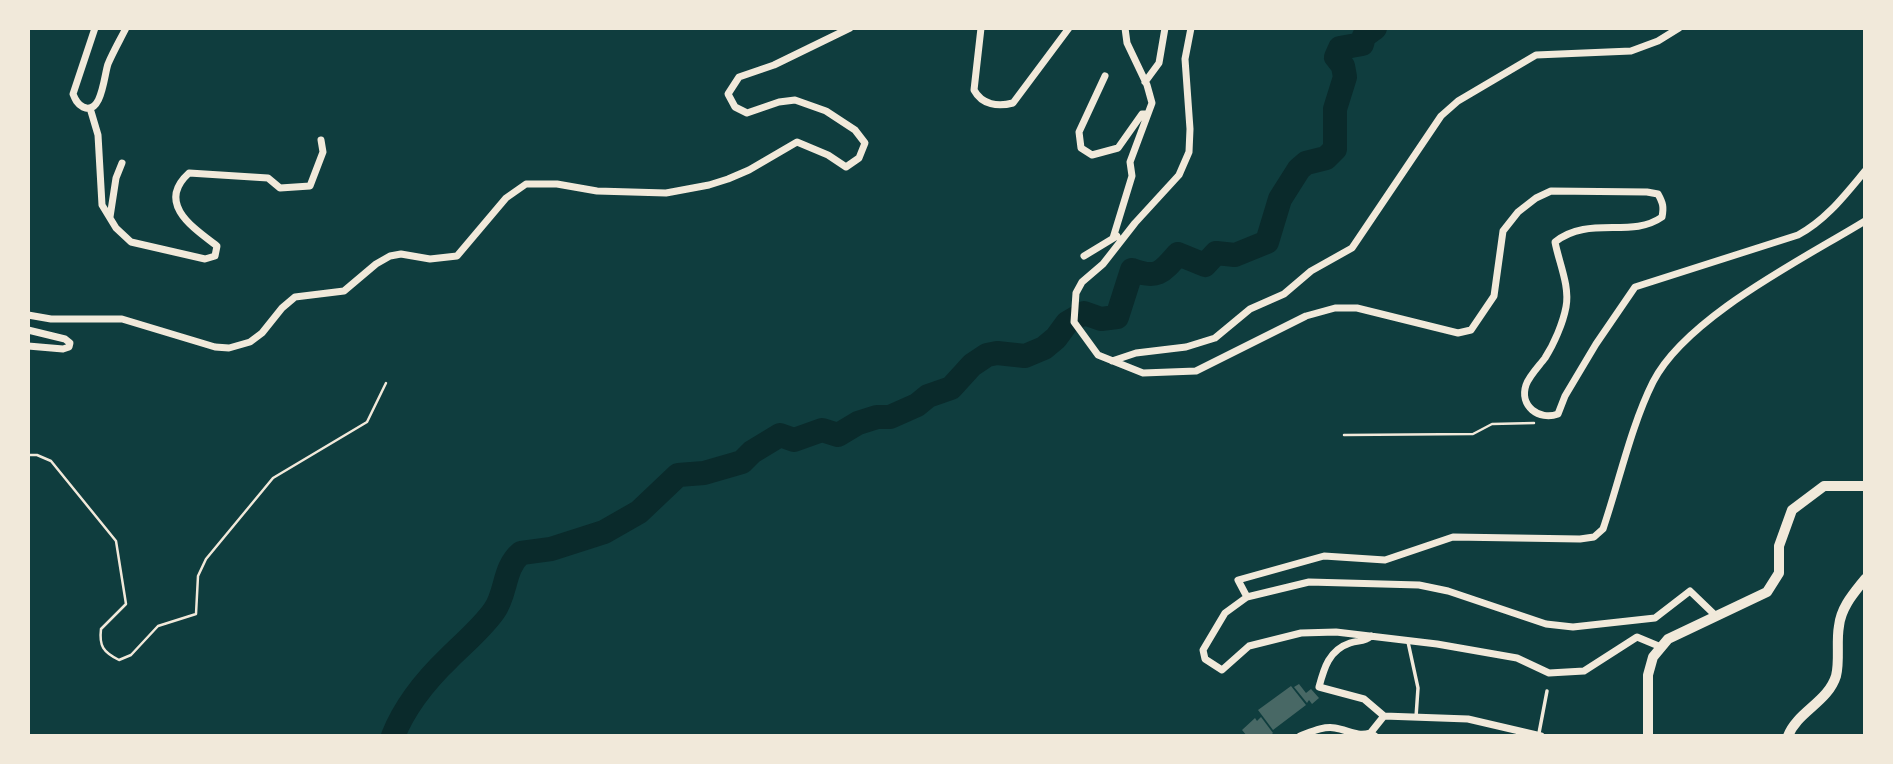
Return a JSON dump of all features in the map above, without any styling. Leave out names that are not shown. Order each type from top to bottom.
[{"type":"main road","points":[[1648,736],[1648,675],[1653,657],[1661,647],[1668,639],[1767,592],[1779,573],[1779,545],[1792,510],[1824,486],[1865,486]]},
{"type":"main road","points":[[1788,736],[1793,724],[1819,700],[1835,678],[1839,625],[1845,604],[1865,579]]},
{"type":"street","points":[[95,28],[74,94],[75,100],[82,107],[90,108],[96,106],[107,65],[126,28]]},
{"type":"street","points":[[28,315],[51,319],[122,319],[215,347],[229,348],[254,340],[295,297],[344,291],[376,264],[390,256],[401,254],[430,259],[457,256],[506,198],[526,184],[557,184],[597,191],[666,193],[728,179],[797,142],[828,155],[846,167],[859,158],[865,143],[855,130],[826,111],[794,100],[747,113],[734,107],[728,94],[739,77],[774,65],[808,46],[839,35],[850,28]]},
{"type":"street","points":[[981,28],[974,90],[985,102],[1004,106],[1013,103],[1019,96],[1069,28]]},
{"type":"street","points":[[1113,239],[1132,176],[1130,162],[1152,103],[1127,43],[1125,28]]},
{"type":"street","points":[[1145,82],[1159,63],[1165,28]]},
{"type":"street","points":[[1191,28],[1185,59],[1189,152],[1179,176],[1132,227],[1103,264],[1082,282],[1074,304],[1074,321],[1098,355],[1143,373],[1195,371],[1307,316],[1335,308],[1357,308],[1458,333],[1471,330],[1494,296],[1503,231],[1518,212],[1536,198],[1551,191],[1658,194],[1663,210],[1662,217],[1655,222],[1638,226],[1580,229],[1567,233],[1555,242],[1566,286],[1566,306],[1548,354],[1526,386],[1526,398],[1533,412],[1539,416],[1553,416],[1558,414],[1565,396],[1635,287],[1798,235],[1832,209],[1865,171]]},
{"type":"street","points":[[1111,361],[1136,353],[1186,347],[1215,338],[1250,309],[1284,293],[1311,271],[1352,248],[1441,116],[1458,101],[1536,55],[1631,51],[1658,41],[1679,28]]},
{"type":"street","points":[[1105,76],[1079,132],[1081,148],[1093,155],[1118,148],[1142,114],[1147,114]]},
{"type":"street","points":[[90,108],[98,135],[102,205],[116,228],[131,242],[205,259],[215,256],[216,246],[182,218],[176,200],[178,183],[189,173],[268,178],[280,188],[310,186],[323,152],[321,140]]},
{"type":"street","points":[[110,218],[116,178],[122,163]]},
{"type":"street","points":[[1247,597],[1238,580],[1324,556],[1385,560],[1453,537],[1594,537],[1603,529],[1653,382],[1668,357],[1702,324],[1748,292],[1865,221]]},
{"type":"street","points":[[1084,256],[1132,227]]},
{"type":"street","points":[[28,330],[65,338],[70,343],[69,347],[63,349],[28,346]]},
{"type":"street","points":[[1661,647],[1637,637],[1584,671],[1549,673],[1517,658],[1408,640],[1336,632],[1301,633],[1249,646],[1222,670],[1205,659],[1203,650],[1225,613],[1247,597],[1309,582],[1419,585],[1448,591],[1546,624],[1573,626],[1656,618],[1690,591],[1716,616]]},
{"type":"street","points":[[1371,636],[1365,642],[1349,643],[1326,660],[1319,687],[1364,699],[1384,716],[1468,719],[1539,736]]},
{"type":"street","points":[[1300,736],[1325,728],[1337,728],[1360,736],[1371,735],[1384,716]]},
{"type":"lane","points":[[1408,640],[1418,688],[1415,719]]},
{"type":"lane","points":[[1539,736],[1547,691]]},
{"type":"path","points":[[28,455],[37,455],[51,461],[116,541],[125,604],[101,629],[100,643],[106,653],[119,660],[131,655],[158,626],[196,614],[198,576],[205,559],[273,478],[367,422],[386,383]]},
{"type":"path","points":[[1344,435],[1473,434],[1492,424],[1542,423],[1553,416]]},
{"type":"building","points":[[1299,684],[1306,693],[1311,689],[1319,698],[1312,704],[1309,700],[1307,703],[1294,687]]},
{"type":"building","points":[[1291,686],[1306,705],[1273,730],[1258,710]]},
{"type":"building","points":[[1261,717],[1273,733],[1270,736],[1247,736],[1242,730],[1255,718],[1257,721]]},
{"type":"waterway","points":[[393,736],[424,684],[494,611],[511,566],[521,553],[551,549],[604,532],[639,512],[678,475],[704,473],[742,462],[752,452],[780,435],[794,440],[822,430],[838,435],[858,423],[877,417],[890,417],[917,405],[928,396],[951,388],[972,365],[987,355],[997,353],[1025,356],[1044,348],[1067,323],[1084,313],[1101,319],[1117,317],[1132,270],[1153,274],[1163,270],[1178,254],[1205,265],[1216,253],[1235,255],[1267,242],[1280,199],[1299,169],[1306,163],[1326,158],[1335,149],[1335,109],[1345,77],[1343,66],[1336,57],[1340,48],[1362,44],[1364,36],[1375,28]]}]
